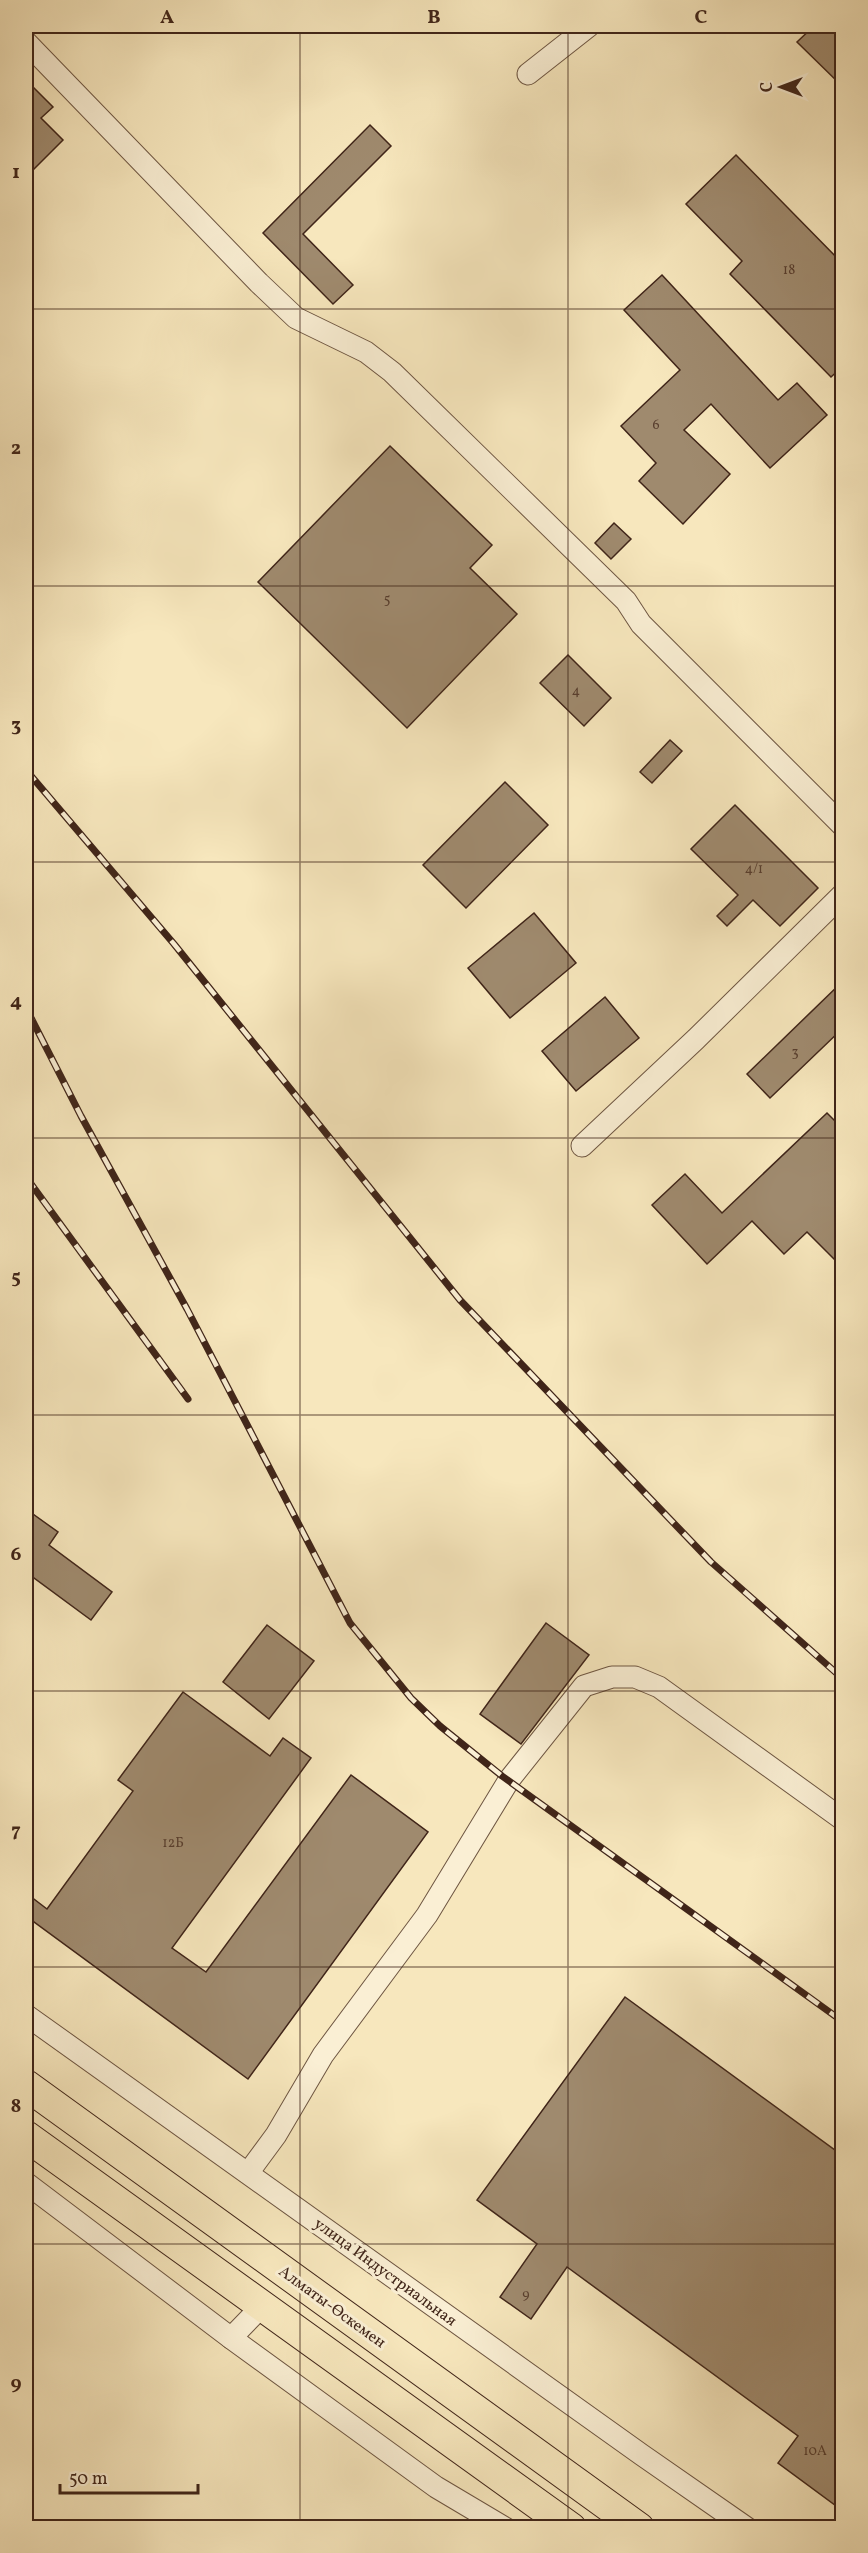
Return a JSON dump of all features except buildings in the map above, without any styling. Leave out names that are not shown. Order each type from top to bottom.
[{"type":"highway","name":"Алматы-Өскемен","points":[[26,2085],[639,2528]]},
{"type":"highway","points":[[26,2136],[571,2528]]},
{"type":"street","points":[[528,74],[589,26]]},
{"type":"street","points":[[26,42],[259,283],[296,318],[366,352],[392,372],[626,601],[641,624],[843,825]]},
{"type":"street","points":[[582,1146],[696,1039],[843,895]]},
{"type":"street","points":[[248,2173],[276,2134],[323,2055],[427,1915],[509,1780],[584,1686],[612,1677],[635,1677],[659,1687],[843,1819]]},
{"type":"street","name":"улица Индустриальная","points":[[26,2015],[747,2528]]},
{"type":"street","points":[[26,2183],[231,2338],[436,2487],[505,2528]]},
{"type":"street","points":[[231,2338],[263,2305]]},
{"type":"railway","points":[[26,770],[174,944],[460,1300],[711,1562],[842,1678]]},
{"type":"railway","points":[[26,1008],[81,1116],[187,1309],[350,1623],[411,1698],[440,1726],[502,1776],[842,2021]]},
{"type":"railway","points":[[26,1177],[188,1399]]}]
